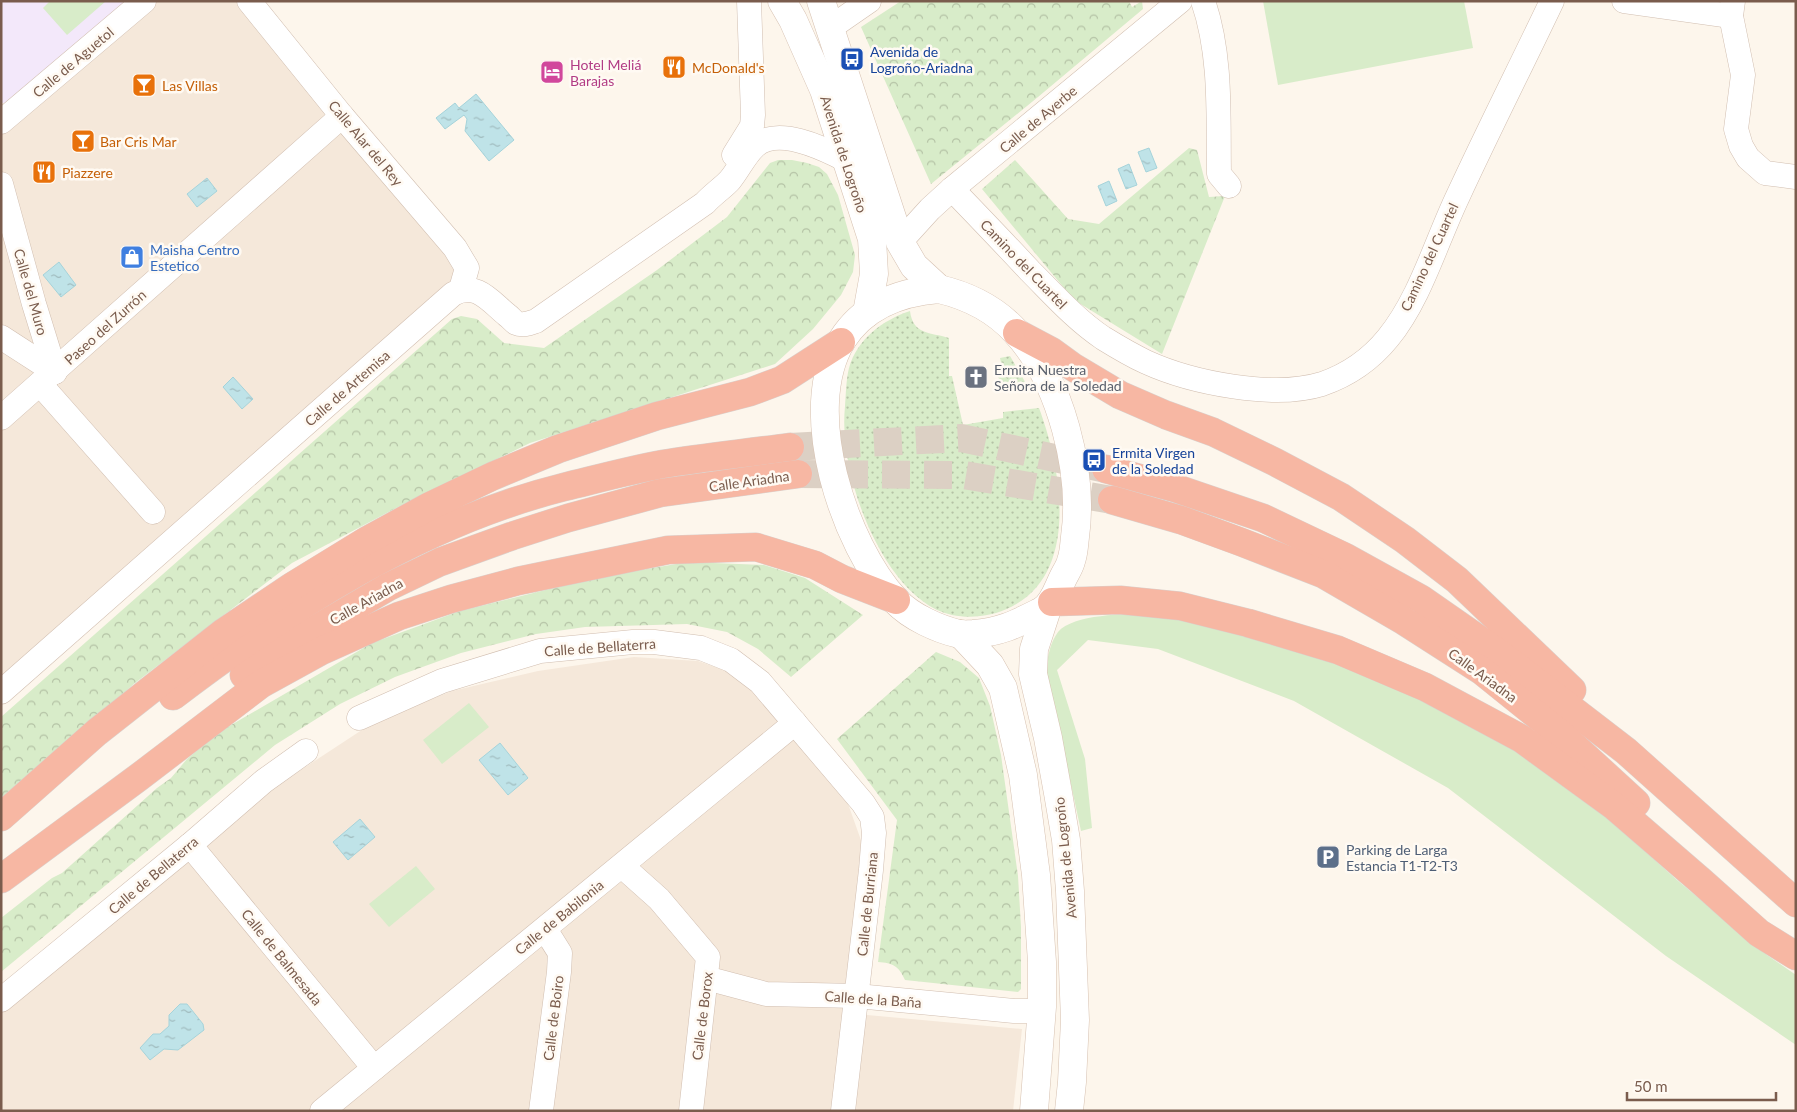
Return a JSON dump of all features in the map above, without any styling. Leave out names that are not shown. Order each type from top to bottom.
[{"type":"highway","points":[[1017,333],[1051,351],[1073,367],[1120,395],[1166,415],[1213,432],[1291,470],[1341,497],[1406,540],[1464,587],[1579,697],[1626,750]]},
{"type":"highway","points":[[1,817],[97,732],[224,632],[366,541],[428,507],[493,476],[558,449],[657,416],[750,392],[782,380],[841,342]]},
{"type":"highway","name":"Calle Ariadna","points":[[1,829],[235,649],[302,604],[433,533],[562,487],[663,464],[790,447]]},
{"type":"highway","name":"Calle Ariadna","points":[[1106,469],[1175,488],[1263,518],[1362,566],[1429,604],[1500,654],[1626,750],[1796,903]]},
{"type":"highway","name":"Calle Ariadna","points":[[1,870],[127,765],[250,670],[388,587],[440,562],[568,518],[660,494],[798,474]]},
{"type":"highway","name":"Calle Ariadna","points":[[1112,500],[1181,520],[1323,574],[1404,621],[1482,671],[1564,737],[1796,945]]},
{"type":"highway","points":[[1,879],[261,684],[322,651],[399,616],[451,599],[518,580],[668,550],[756,547],[815,564],[842,579],[896,600]]},
{"type":"highway","points":[[1049,606],[1120,600],[1180,606],[1248,623],[1338,650],[1425,687],[1522,739],[1614,806],[1759,934],[1796,956]]},
{"type":"main road","name":"Avenida de Logroño","points":[[782,1],[793,20],[824,90],[872,239],[874,274],[867,313]]},
{"type":"main road","name":"Avenida de Logroño","points":[[821,1],[900,242],[914,266],[939,289],[959,293],[974,300],[989,309],[1017,333],[1043,370],[1065,425],[1074,464],[1078,494],[1072,560],[1049,606],[1034,648],[1033,674],[1048,738],[1066,840],[1075,1020],[1069,1111]]},
{"type":"main road","points":[[939,289],[903,294],[884,302],[852,326],[841,342],[828,381],[825,410],[835,485],[853,534],[872,568],[906,610],[933,625],[961,634],[1004,629],[1049,606]]},
{"type":"main road","points":[[961,634],[990,665],[1003,688],[1023,775],[1036,875],[1042,962],[1042,1006],[1034,1111]]},
{"type":"street","name":"Calle de Aguetol","points":[[1,122],[144,1]]},
{"type":"street","name":"Calle Alar del Rey","points":[[249,1],[342,116],[455,248],[467,268],[461,289]]},
{"type":"street","points":[[717,190],[722,175],[752,126],[750,1]]},
{"type":"street","points":[[830,28],[870,1]]},
{"type":"street","name":"Calle de Ayerbe","points":[[900,242],[930,209],[952,189],[1180,1]]},
{"type":"street","points":[[1204,1],[1216,52],[1219,174],[1229,186]]},
{"type":"street","name":"Camino del Cuartel","points":[[952,189],[1065,308],[1102,337],[1146,362],[1196,378],[1230,386],[1280,390],[1322,384],[1346,374],[1375,352],[1389,336],[1403,315],[1417,289],[1461,188],[1552,1]]},
{"type":"street","points":[[1624,1],[1732,8],[1743,75],[1736,129],[1741,146],[1748,158],[1765,173],[1796,177]]},
{"type":"street","name":"Paseo del Zurrón","points":[[1,418],[342,116]]},
{"type":"street","points":[[461,289],[472,289],[483,295],[516,323],[525,324],[536,321],[705,203],[729,181],[748,153],[758,144],[774,138],[808,142],[846,160]]},
{"type":"street","name":"Calle del Muro","points":[[1,184],[34,304],[48,378],[153,512]]},
{"type":"street","name":"Calle de Artemisa","points":[[1,692],[445,301],[461,289]]},
{"type":"street","points":[[1,337],[48,378]]},
{"type":"street","name":"Calle de Bellaterra","points":[[359,718],[442,681],[540,651],[654,642],[701,648],[731,660],[760,682],[795,723]]},
{"type":"street","name":"Calle de Babilonia","points":[[322,1111],[795,723]]},
{"type":"street","name":"Calle de Burriana","points":[[795,723],[864,803],[872,817],[874,833],[842,1111]]},
{"type":"street","name":"Calle de Bellaterra","points":[[1,1000],[190,845],[264,781],[306,751]]},
{"type":"street","name":"Calle de Balmesada","points":[[190,845],[374,1068]]},
{"type":"street","name":"Calle de Borox","points":[[622,866],[659,899],[708,957],[691,1111]]},
{"type":"street","name":"Calle de Boiro","points":[[541,1111],[560,953],[545,929]]},
{"type":"street","name":"Calle de la Baña","points":[[706,978],[766,994],[856,996],[1014,1011],[1028,1011],[1042,1006]]},
{"type":"shaded area","points":[[1,1],[126,1],[5,103],[1,103]]},
{"type":"shaded area","points":[[144,1],[249,1],[467,268],[1,692],[1,122]]},
{"type":"shaded area","points":[[634,657],[698,661],[747,678],[847,801],[862,843],[845,1013],[1022,1029],[1013,1111],[1,1111],[1,1011],[272,789],[374,722],[452,691],[538,671]]},
{"type":"green space","points":[[50,1],[106,1],[67,35],[43,8]]},
{"type":"green space","points":[[901,1],[1129,1],[1132,7],[1142,1],[1143,9],[931,184],[861,27]]},
{"type":"green space","points":[[1263,1],[1464,1],[1473,48],[1278,85]]},
{"type":"green space","points":[[1189,148],[1197,150],[1209,197],[1225,196],[1162,354],[1074,300],[982,189],[1015,160],[1068,219],[1099,224]]},
{"type":"green space","points":[[778,160],[807,163],[819,167],[827,174],[838,195],[855,255],[853,272],[841,295],[813,329],[775,364],[530,443],[400,506],[292,563],[135,683],[1,802],[1,717],[452,319],[461,316],[477,319],[504,343],[544,348],[657,270],[727,217],[770,163]]},
{"type":"green space","points":[[910,311],[912,319],[919,329],[949,338],[949,376],[952,376],[963,425],[1003,418],[1003,412],[1039,408],[1047,432],[1054,459],[1058,488],[1060,516],[1056,544],[1048,569],[1033,591],[1011,607],[997,613],[975,617],[952,615],[932,607],[914,594],[898,577],[884,557],[862,512],[855,490],[844,430],[849,368],[858,348],[872,332],[890,320]]},
{"type":"green space","points":[[1010,356],[1028,387],[1001,392],[997,368],[1002,367],[1000,358]]},
{"type":"green space","points":[[688,562],[764,565],[805,578],[863,615],[791,677],[758,649],[727,632],[687,624],[585,627],[536,634],[461,653],[395,677],[340,704],[275,745],[1,972],[1,918],[52,878],[62,873],[157,788],[171,778],[187,759],[219,732],[372,643],[460,611],[594,578]]},
{"type":"green space","points":[[1149,613],[1237,629],[1334,660],[1495,734],[1607,817],[1677,880],[1767,955],[1796,975],[1796,1045],[1666,956],[1448,788],[1294,701],[1158,649],[1088,640],[1057,670],[1085,759],[1092,828],[1081,831],[1046,669],[1050,650],[1058,632],[1065,626],[1075,622],[1100,616]]},
{"type":"green space","points":[[936,652],[960,662],[979,678],[990,706],[1001,755],[1018,876],[1021,927],[1021,989],[1018,992],[905,980],[895,966],[878,962],[897,820],[837,739]]},
{"type":"green space","points":[[469,703],[489,727],[442,764],[423,740]]},
{"type":"green space","points":[[416,866],[435,889],[389,927],[369,904]]},
{"type":"water","points":[[476,94],[514,140],[489,161],[465,131],[467,119],[464,115],[445,129],[436,118],[455,103],[459,108]]},
{"type":"water","points":[[1149,148],[1157,168],[1146,172],[1138,152]]},
{"type":"water","points":[[1129,164],[1137,185],[1126,189],[1118,169]]},
{"type":"water","points":[[207,178],[217,191],[197,207],[187,194]]},
{"type":"water","points":[[1109,181],[1117,201],[1106,206],[1098,186]]},
{"type":"water","points":[[59,262],[76,285],[61,297],[43,275]]},
{"type":"water","points":[[233,377],[253,399],[242,409],[223,387]]},
{"type":"water","points":[[500,743],[528,778],[508,795],[479,760]]},
{"type":"water","points":[[360,819],[375,837],[348,860],[333,842]]},
{"type":"water","points":[[180,1004],[187,1004],[203,1024],[204,1030],[178,1050],[164,1049],[150,1060],[140,1048],[153,1034],[160,1034],[169,1026],[169,1015]]},
{"type":"tunnel","points":[[790,447],[961,438],[1106,469]]},
{"type":"tunnel","points":[[798,474],[964,475],[1112,500]]},
{"type":"place","name":"Avenida de Logroño-Ariadna","points":[[852,59]]},
{"type":"place","name":"McDonald's","points":[[674,67]]},
{"type":"place","name":"Hotel Meliá Barajas","points":[[552,72]]},
{"type":"place","name":"Las Villas","points":[[144,85]]},
{"type":"place","name":"Bar Cris Mar","points":[[83,141]]},
{"type":"place","name":"Piazzere","points":[[44,172]]},
{"type":"place","name":"Maisha Centro Estetico","points":[[132,257]]},
{"type":"place","name":"Ermita Nuestra Señora de la Soledad","points":[[976,377]]},
{"type":"place","name":"Ermita Virgen de la Soledad","points":[[1094,460]]},
{"type":"place","name":"Parking de Larga Estancia T1-T2-T3","points":[[1328,857]]}]
